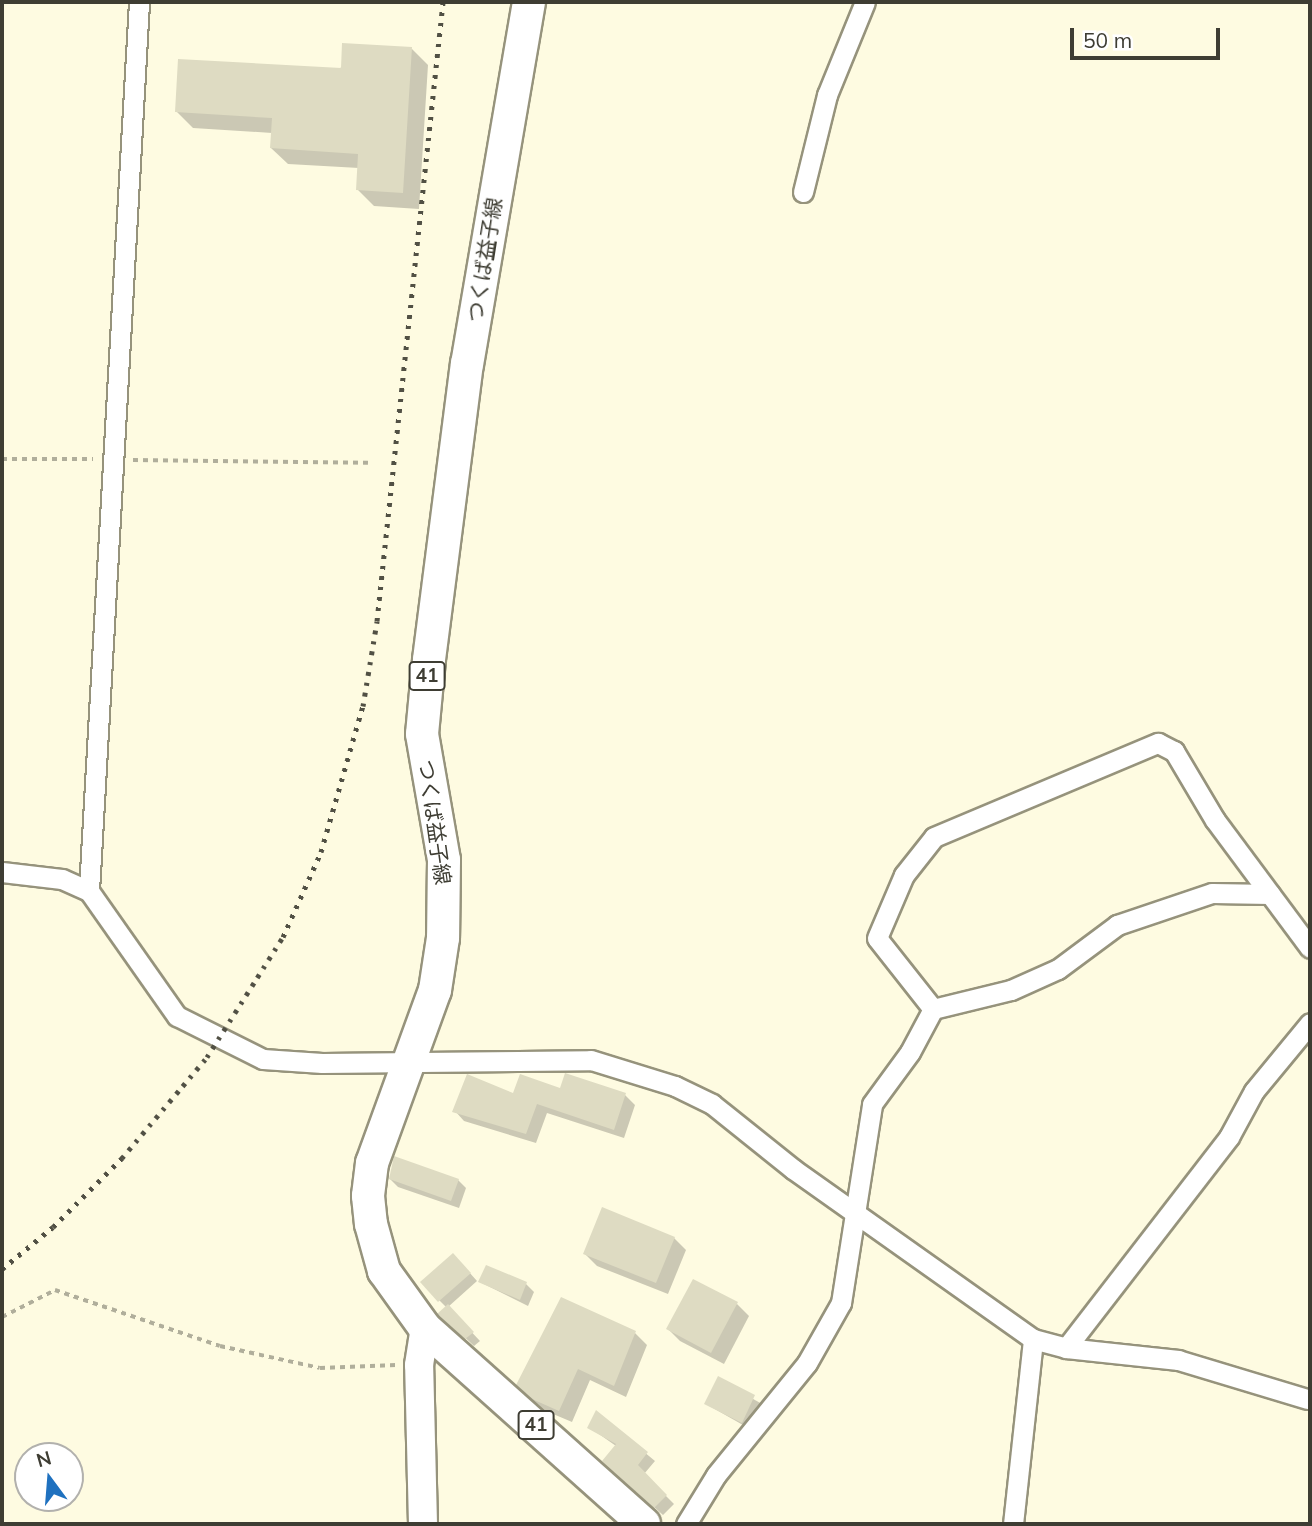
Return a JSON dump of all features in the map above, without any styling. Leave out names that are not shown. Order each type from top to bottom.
[{"type":"main road","name":"つくば益子線","points":[[529,2],[467,363],[422,734],[444,860],[443,938],[435,990],[411,1063],[372,1163],[368,1196],[370,1224],[384,1270],[425,1328],[645,1524]]},
{"type":"street","points":[[89,891],[138,2]]},
{"type":"street","points":[[803,192],[827,95],[865,2]]},
{"type":"street","points":[[933,1009],[877,938],[904,874],[934,837],[1158,743],[1174,751],[1215,820],[1310,948]]},
{"type":"street","points":[[2,872],[62,879],[89,891],[177,1016],[218,1039],[263,1059],[411,1063],[591,1060],[675,1086],[712,1104],[854,1211],[1033,1339],[1066,1348],[1178,1360],[1307,1399]]},
{"type":"street","points":[[686,1524],[716,1475],[807,1363],[841,1303],[872,1104],[910,1052],[933,1009],[1012,990],[1058,969],[1117,925],[1212,893],[1270,894]]},
{"type":"street","points":[[1066,1348],[1229,1137],[1254,1091],[1310,1023]]},
{"type":"street","points":[[423,1524],[419,1364],[425,1328]]},
{"type":"street","points":[[1013,1524],[1033,1339]]},
{"type":"path","points":[[2,459],[368,463]]},
{"type":"path","points":[[2,1317],[55,1290],[220,1346],[320,1368],[419,1364]]},
{"type":"building","points":[[342,43],[412,47],[403,193],[356,190],[358,154],[270,148],[272,118],[175,112],[178,59],[341,68]]},
{"type":"building","points":[[565,1073],[626,1093],[614,1130],[537,1104],[526,1134],[452,1112],[467,1074],[513,1093],[520,1074],[560,1088]]},
{"type":"building","points":[[394,1156],[459,1179],[451,1201],[389,1179]]},
{"type":"building","points":[[602,1207],[675,1237],[656,1283],[583,1254]]},
{"type":"building","points":[[453,1253],[471,1273],[438,1302],[420,1282]]},
{"type":"building","points":[[486,1265],[527,1282],[520,1300],[478,1282]]},
{"type":"building","points":[[693,1279],[738,1302],[711,1353],[666,1329]]},
{"type":"building","points":[[561,1297],[636,1331],[614,1386],[578,1369],[559,1411],[532,1399],[516,1385]]},
{"type":"building","points":[[448,1304],[474,1332],[465,1339],[437,1314]]},
{"type":"building","points":[[718,1376],[755,1395],[742,1423],[704,1404]]},
{"type":"building","points":[[596,1410],[648,1452],[638,1465],[667,1495],[654,1508],[602,1461],[616,1444],[587,1428]]},
{"type":"railway","points":[[2,1269],[53,1227],[122,1158],[207,1057],[283,937],[321,852],[363,706],[377,621],[443,2]]}]
